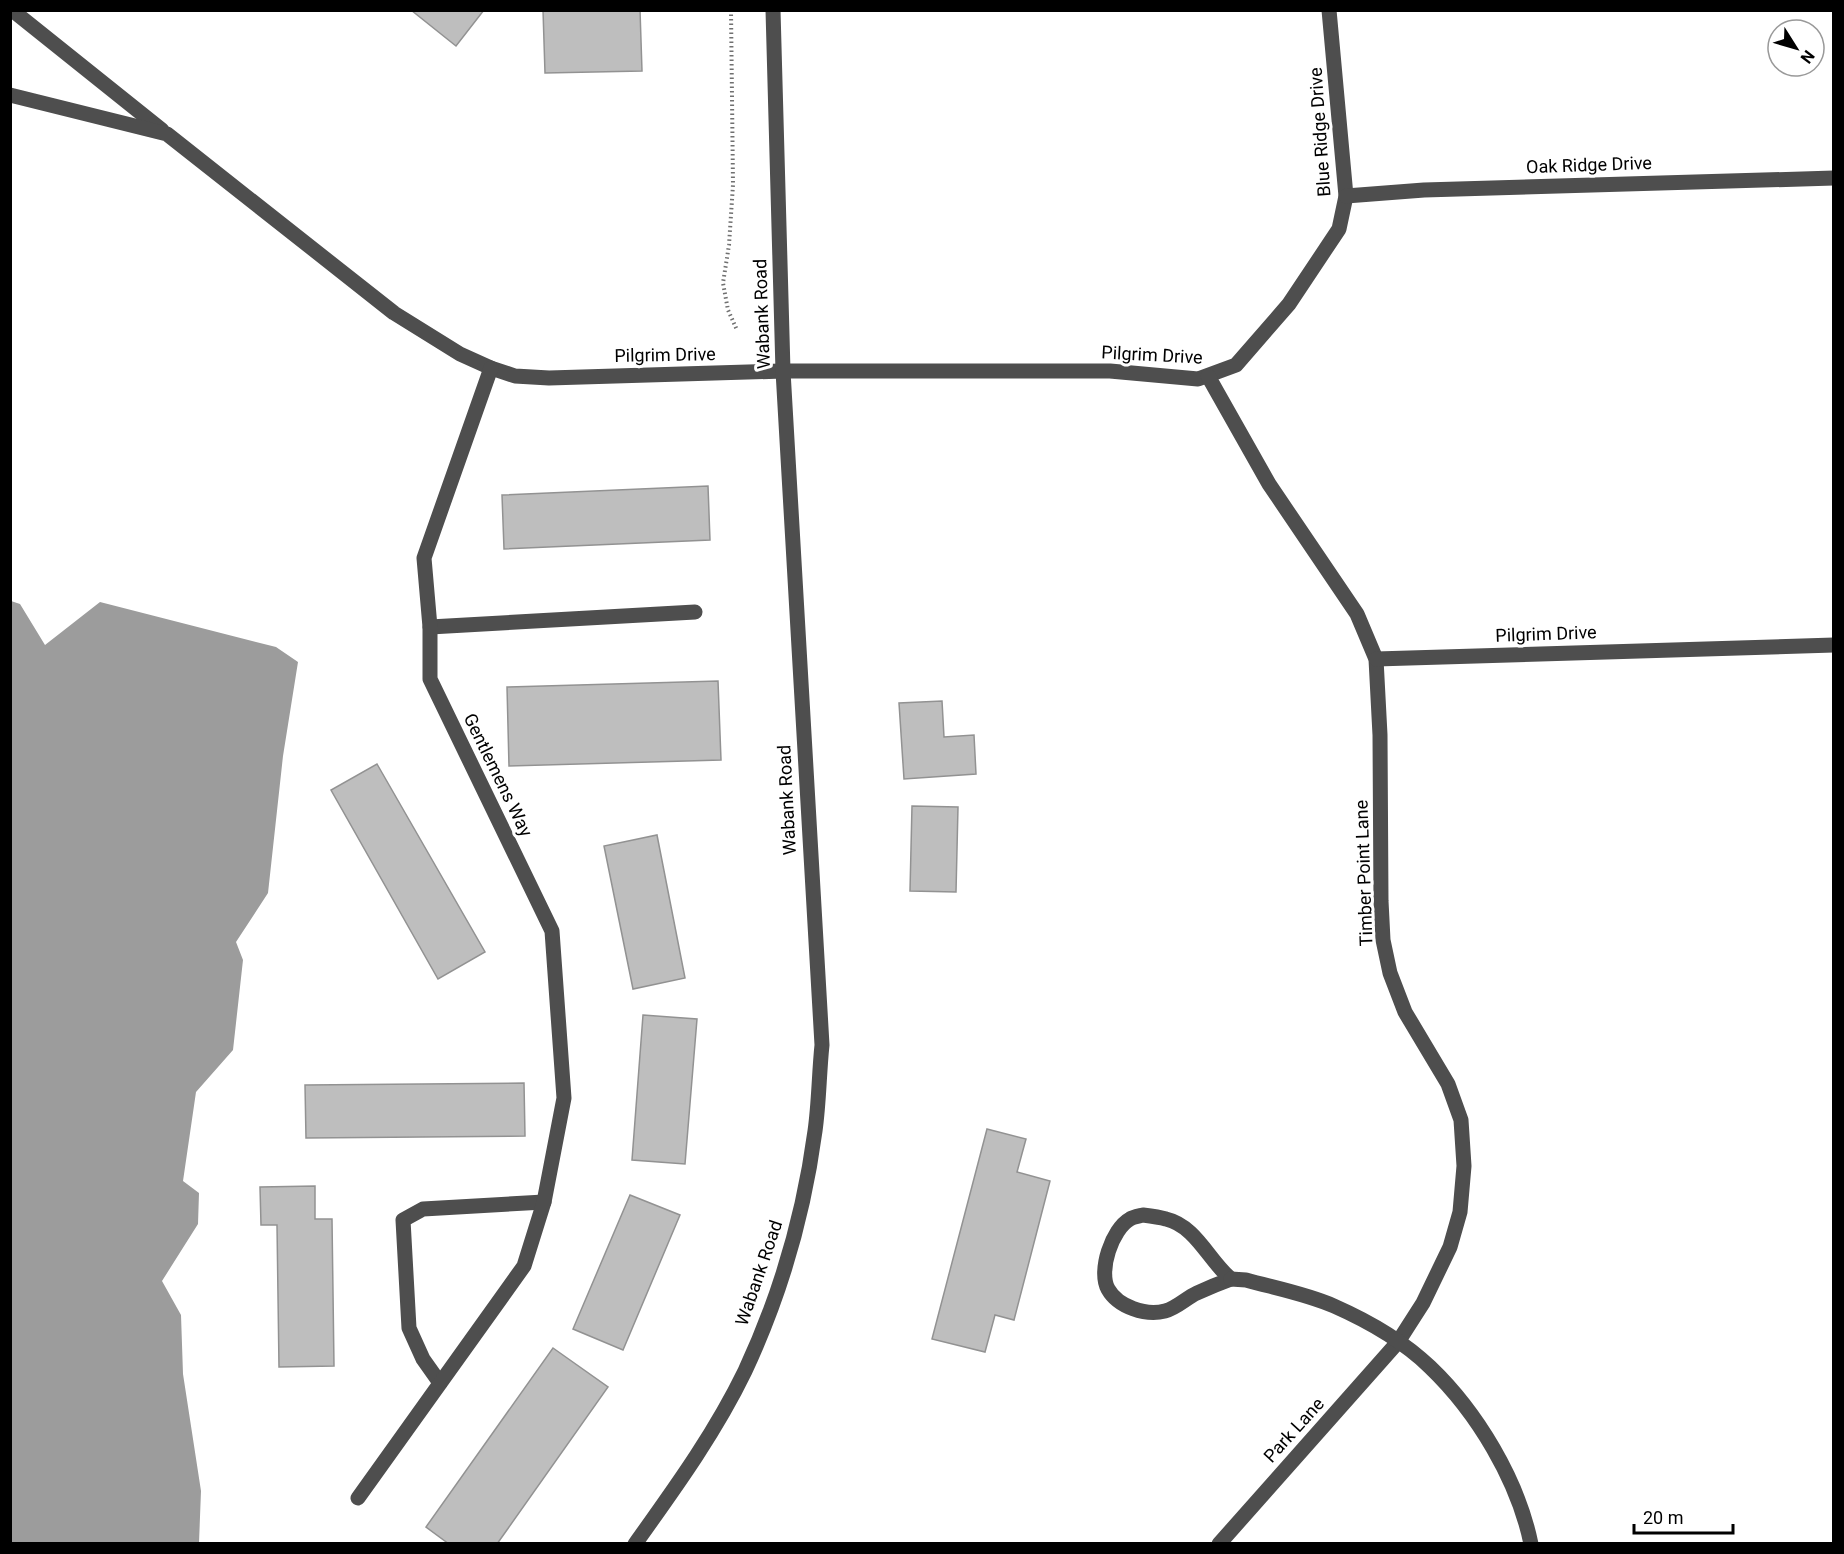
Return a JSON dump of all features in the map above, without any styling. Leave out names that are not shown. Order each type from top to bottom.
[{"type":"street","name":"Pilgrim Drive","points":[[12,10],[394,314],[460,354],[491,369],[515,376],[549,378],[783,371],[1110,371],[1198,379],[1208,376],[1269,484],[1357,614],[1376,659],[1833,645]]},
{"type":"street","name":"Wabank Road","points":[[635,1544],[710,1435],[745,1370],[779,1286],[798,1219],[815,1131],[822,1045],[783,371],[773,10]]},
{"type":"street","name":"Blue Ridge Drive","points":[[1208,376],[1236,365],[1288,304],[1339,229],[1346,196],[1329,10]]},
{"type":"street","points":[[10,95],[167,134]]},
{"type":"street","name":"Oak Ridge Drive","points":[[1346,196],[1424,190],[1833,178]]},
{"type":"street","name":"Gentlemens Way","points":[[358,1498],[524,1266],[544,1202],[564,1098],[552,930],[430,679],[430,627],[424,558],[491,369]]},
{"type":"street","points":[[430,627],[695,612]]},
{"type":"street","name":"Timber Point Lane","points":[[1376,659],[1380,735],[1383,940],[1389,973],[1405,1012],[1448,1084],[1461,1120],[1464,1167],[1460,1212],[1450,1247],[1423,1304],[1398,1342]]},
{"type":"street","points":[[440,1383],[423,1359],[409,1328],[403,1220],[423,1209],[544,1202]]},
{"type":"street","points":[[1231,1279],[1219,1269],[1193,1234],[1168,1219],[1143,1215],[1129,1219],[1112,1237],[1105,1269],[1107,1288],[1115,1298],[1143,1312],[1164,1311],[1195,1294],[1231,1279],[1246,1280],[1332,1305],[1383,1331],[1429,1366],[1472,1416],[1506,1472],[1526,1521],[1531,1544]]},
{"type":"street","name":"Park Lane","points":[[1219,1544],[1398,1342]]},
{"type":"path","points":[[732,10],[733,185],[729,245],[723,283],[728,310],[737,330]]},
{"type":"shaded area","points":[[11,601],[20,604],[45,645],[100,602],[276,647],[298,662],[283,756],[268,893],[236,942],[243,960],[233,1050],[196,1092],[183,1181],[199,1193],[198,1224],[162,1281],[181,1315],[183,1374],[201,1491],[199,1543],[11,1543]]},
{"type":"building","points":[[411,10],[484,10],[456,46]]},
{"type":"building","points":[[543,10],[640,10],[642,71],[545,73]]},
{"type":"building","points":[[708,486],[710,540],[504,549],[502,495]]},
{"type":"building","points":[[718,681],[721,760],[509,766],[507,687]]},
{"type":"building","points":[[942,701],[944,737],[974,735],[976,774],[904,779],[899,703]]},
{"type":"building","points":[[377,764],[485,952],[438,979],[331,790]]},
{"type":"building","points":[[912,806],[958,807],[956,892],[910,891]]},
{"type":"building","points":[[657,835],[685,978],[633,989],[604,846]]},
{"type":"building","points":[[643,1015],[697,1019],[685,1164],[632,1160]]},
{"type":"building","points":[[524,1083],[525,1136],[306,1138],[305,1085]]},
{"type":"building","points":[[987,1129],[1026,1139],[1017,1172],[1050,1181],[1014,1320],[995,1315],[985,1352],[932,1339]]},
{"type":"building","points":[[315,1186],[315,1219],[332,1219],[334,1366],[279,1367],[277,1225],[261,1225],[260,1187]]},
{"type":"building","points":[[630,1195],[680,1215],[623,1350],[573,1329]]},
{"type":"building","points":[[553,1348],[608,1387],[497,1544],[449,1544],[426,1527]]}]
